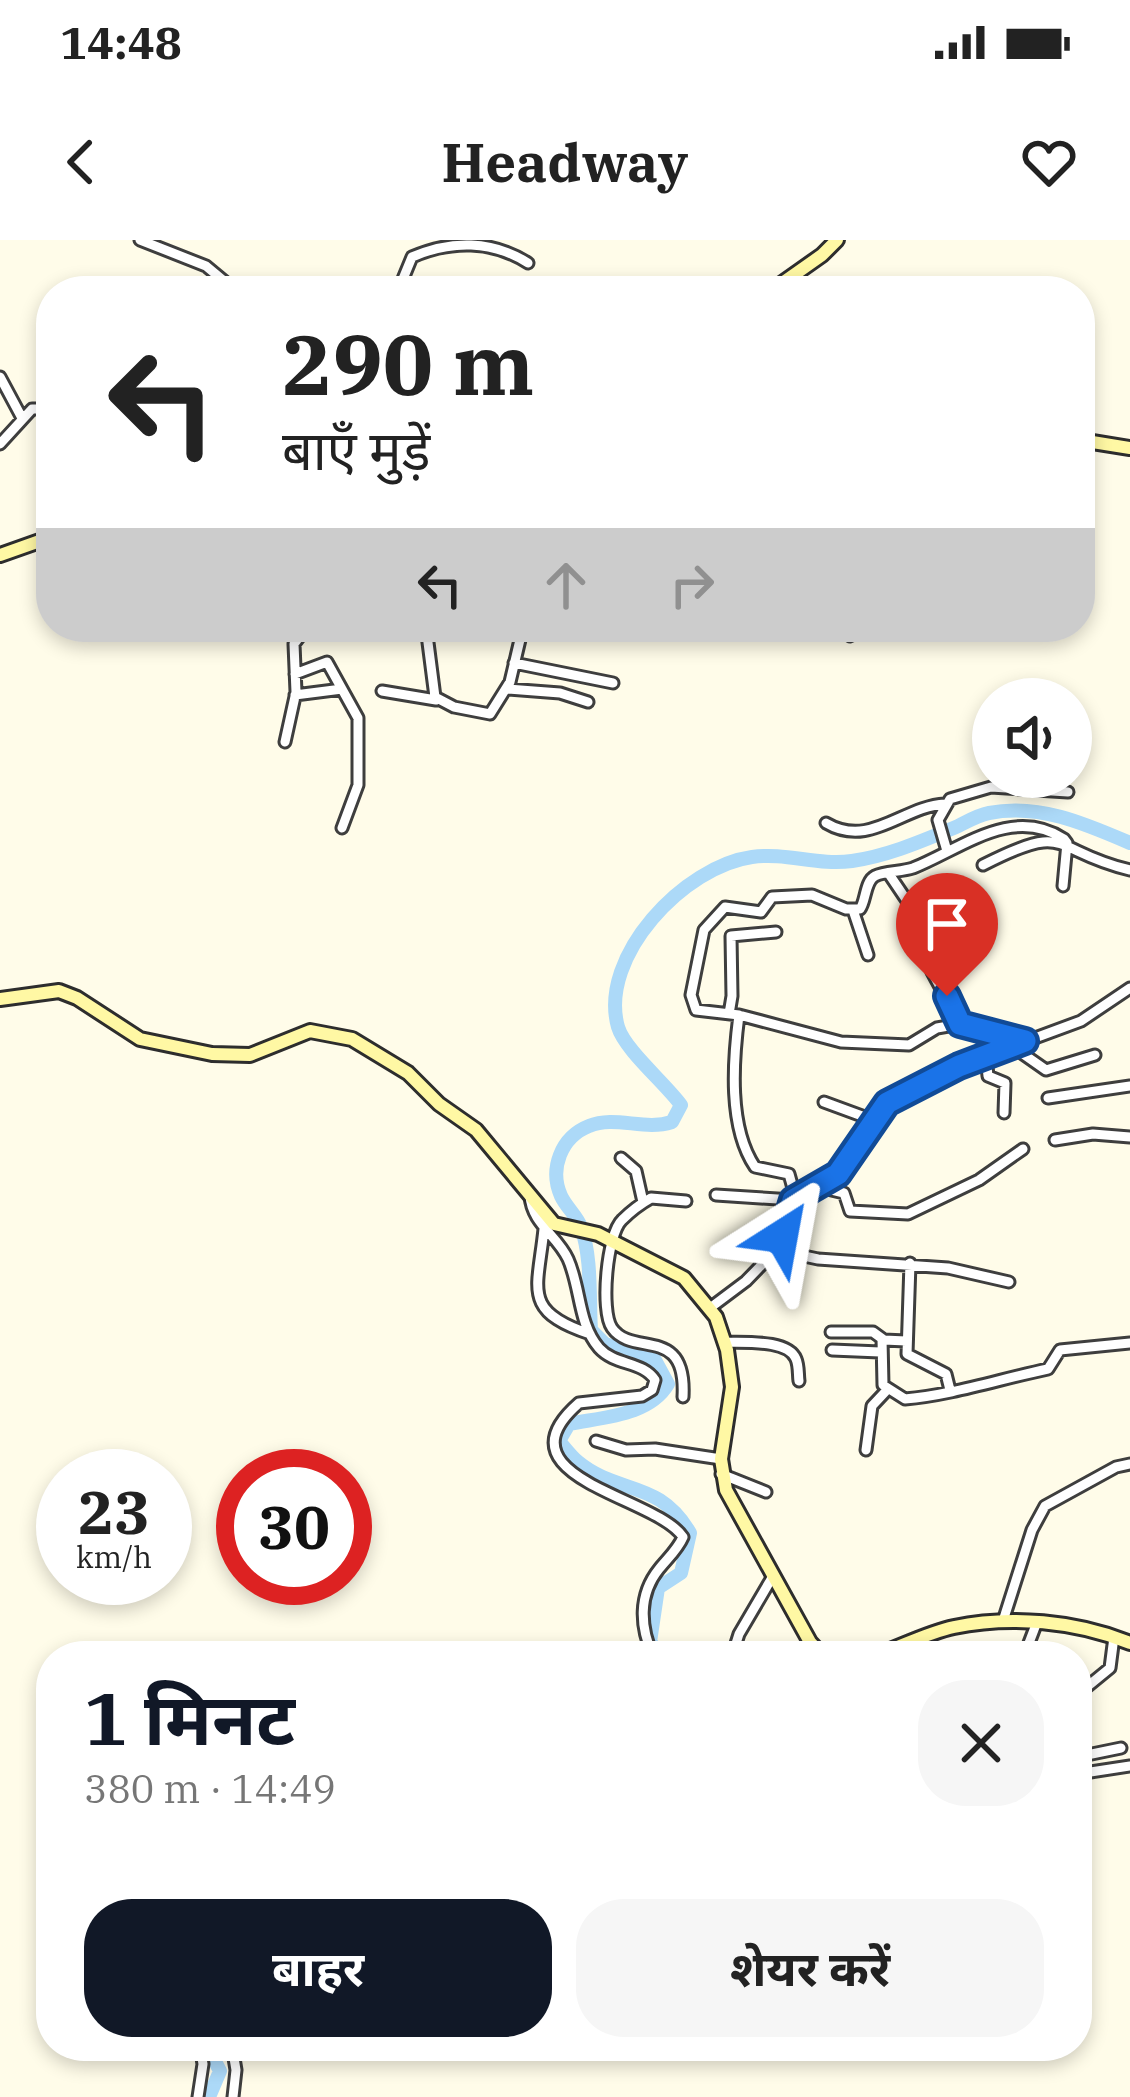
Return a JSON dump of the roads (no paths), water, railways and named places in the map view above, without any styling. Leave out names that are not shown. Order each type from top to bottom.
[{"type":"main road","points":[[793,276],[837,240]]},
{"type":"main road","points":[[1095,442],[1130,448]]},
{"type":"main road","points":[[0,555],[36,542]]},
{"type":"main road","points":[[0,999],[59,991],[140,1039],[212,1054],[250,1055],[310,1031],[352,1039],[408,1073],[476,1130],[554,1224],[598,1234],[684,1277],[710,1308],[725,1342],[732,1388],[721,1466],[738,1516],[809,1641]]},
{"type":"main road","points":[[914,1641],[951,1627],[1003,1621],[1037,1622],[1130,1642]]},
{"type":"street","points":[[140,240],[206,266],[218,276]]},
{"type":"street","points":[[404,276],[412,257],[443,243],[500,246],[528,263]]},
{"type":"street","points":[[0,377],[22,418]]},
{"type":"street","points":[[0,444],[36,409]]},
{"type":"street","points":[[285,742],[295,695],[295,642]]},
{"type":"street","points":[[427,642],[432,688],[440,701]]},
{"type":"street","points":[[382,692],[490,714],[507,689],[519,642]]},
{"type":"street","points":[[296,674],[327,662],[357,712],[358,785],[342,828]]},
{"type":"street","points":[[514,663],[613,683]]},
{"type":"street","points":[[295,695],[342,689]]},
{"type":"street","points":[[507,689],[560,693],[588,702]]},
{"type":"street","points":[[826,823],[850,831],[872,831],[972,792]]},
{"type":"street","points":[[945,804],[938,825],[946,846]]},
{"type":"street","points":[[1025,1041],[960,1024],[938,1028],[913,1045],[841,1042],[696,1010],[692,994],[704,929],[724,907],[761,912],[769,898],[802,894],[853,910],[863,908],[873,877],[946,846],[1011,826],[1043,829],[1106,865],[1130,870]]},
{"type":"street","points":[[983,865],[1030,841],[1066,843]]},
{"type":"street","points":[[1063,886],[1066,843]]},
{"type":"street","points":[[889,874],[920,920],[932,972],[960,1024]]},
{"type":"street","points":[[853,910],[868,955]]},
{"type":"street","points":[[710,1308],[776,1250],[794,1199],[789,1174],[755,1167],[747,1152],[735,1065],[731,936],[776,932]]},
{"type":"street","points":[[716,1195],[794,1199],[819,1187],[838,1174],[873,1120],[899,1096],[959,1066],[1081,1021],[1130,988]]},
{"type":"street","points":[[1013,1047],[1046,1070],[1095,1055]]},
{"type":"street","points":[[986,1057],[988,1076],[1005,1083],[1004,1113]]},
{"type":"street","points":[[1048,1098],[1130,1086]]},
{"type":"street","points":[[824,1102],[873,1120]]},
{"type":"street","points":[[1055,1140],[1093,1134],[1130,1137]]},
{"type":"street","points":[[819,1187],[844,1193],[850,1211],[904,1215],[980,1180],[1023,1149]]},
{"type":"street","points":[[621,1158],[636,1172],[643,1202]]},
{"type":"street","points":[[530,1192],[531,1208],[564,1250],[578,1279],[590,1334],[608,1357],[650,1372],[655,1380],[652,1390],[642,1396],[579,1403],[556,1429],[554,1440],[561,1460],[587,1483],[667,1521],[683,1537],[646,1593],[642,1626],[648,1641]]},
{"type":"street","points":[[683,1397],[681,1373],[672,1355],[612,1329],[606,1299],[612,1242],[620,1221],[656,1197],[686,1201]]},
{"type":"street","points":[[544,1229],[536,1279],[545,1310],[558,1322],[590,1334]]},
{"type":"street","points":[[776,1250],[818,1259],[910,1263],[1009,1282]]},
{"type":"street","points":[[910,1263],[908,1356],[946,1374],[950,1390]]},
{"type":"street","points":[[831,1332],[873,1332],[881,1339],[905,1341]]},
{"type":"street","points":[[881,1339],[881,1377],[887,1390],[905,1400],[1048,1369],[1060,1350],[1130,1343]]},
{"type":"street","points":[[725,1342],[791,1352],[799,1381]]},
{"type":"street","points":[[832,1350],[880,1352]]},
{"type":"street","points":[[866,1450],[872,1406],[887,1390]]},
{"type":"street","points":[[596,1441],[626,1450],[655,1449],[721,1466],[766,1492]]},
{"type":"street","points":[[1003,1621],[1032,1530],[1045,1506],[1130,1464]]},
{"type":"street","points":[[737,1641],[775,1574]]},
{"type":"street","points":[[1030,1641],[1037,1622]]},
{"type":"street","points":[[1092,1683],[1110,1668],[1114,1637]]},
{"type":"street","points":[[1092,1752],[1121,1748]]},
{"type":"street","points":[[1092,1772],[1130,1766]]},
{"type":"street","points":[[198,2097],[202,2061]]},
{"type":"street","points":[[233,2097],[234,2061]]},
{"type":"waterway","points":[[650,1641],[658,1588],[681,1573],[690,1533],[665,1504],[593,1472],[559,1441],[569,1424],[637,1409],[668,1384],[655,1360],[605,1344],[591,1330],[585,1239],[561,1196],[556,1175],[560,1155],[579,1131],[609,1122],[672,1122],[681,1105],[618,1027],[615,1000],[634,944],[652,919],[700,877],[752,857],[865,859],[918,843],[981,815],[1008,811],[1062,817],[1130,843]]},
{"type":"waterway","points":[[209,2097],[220,2071],[215,2061]]}]
